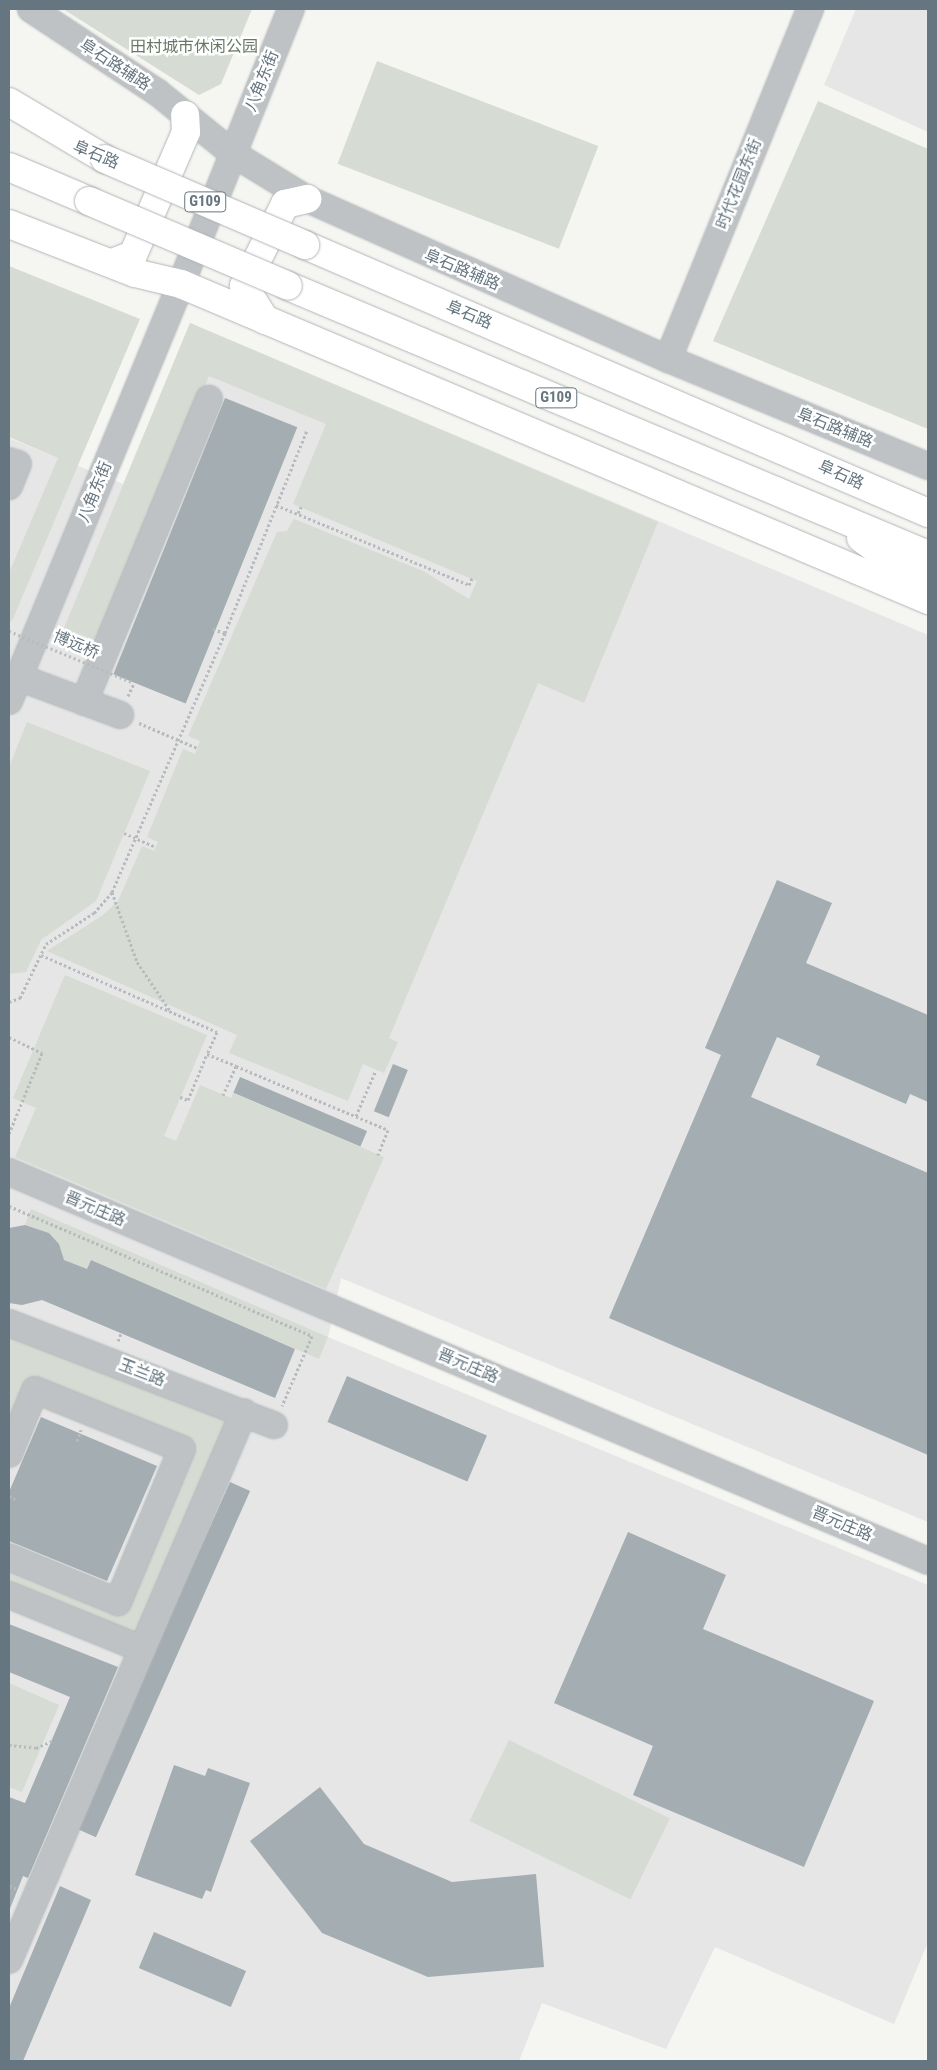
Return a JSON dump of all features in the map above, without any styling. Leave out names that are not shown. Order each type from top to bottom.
[{"type":"main road","points":[[9,102],[105,159]]},
{"type":"main road","points":[[112,263],[133,255],[186,132],[184,115]]},
{"type":"main road","name":"阜石路","points":[[9,118],[928,512]]},
{"type":"main road","name":"G109","points":[[9,167],[928,555]]},
{"type":"main road","points":[[265,320],[244,286],[285,204],[306,199]]},
{"type":"main road","points":[[9,224],[134,273],[182,284],[928,600]]},
{"type":"main road","points":[[795,454],[928,492]]},
{"type":"main road","points":[[823,511],[928,587]]},
{"type":"street","name":"阜石路辅路","points":[[31,9],[157,92],[232,153],[306,199],[668,359],[928,466]]},
{"type":"street","name":"八角东街","points":[[9,700],[182,284],[232,153],[291,9]]},
{"type":"street","name":"时代花园东街","points":[[668,359],[810,9]]},
{"type":"street","points":[[84,702],[209,399]]},
{"type":"street","points":[[18,676],[120,715]]},
{"type":"street","name":"晋元庄路","points":[[9,1172],[928,1561]]},
{"type":"street","name":"玉兰路","points":[[9,1323],[274,1425]]},
{"type":"street","points":[[9,1454],[35,1390],[182,1449],[118,1602],[9,1557]]},
{"type":"street","points":[[9,1960],[244,1412]]},
{"type":"street","points":[[9,1595],[142,1649]]},
{"type":"path","points":[[9,1002],[20,998],[46,944],[94,913],[112,892],[225,633],[307,430]]},
{"type":"path","points":[[276,505],[396,557],[469,585],[472,578]]},
{"type":"path","points":[[298,513],[301,507]]},
{"type":"path","points":[[213,629],[225,633]]},
{"type":"path","name":"博远桥","points":[[9,630],[134,683]]},
{"type":"path","points":[[120,715],[197,748]]},
{"type":"path","points":[[124,833],[156,847]]},
{"type":"path","points":[[112,892],[137,962],[172,1012]]},
{"type":"path","points":[[41,955],[217,1032],[188,1100],[180,1097]]},
{"type":"path","points":[[9,1037],[42,1053],[9,1134]]},
{"type":"path","points":[[207,1054],[388,1130],[378,1154]]},
{"type":"path","points":[[223,1095],[236,1066]]},
{"type":"path","points":[[356,1116],[376,1070]]},
{"type":"path","points":[[9,1206],[312,1336],[274,1425]]},
{"type":"path","points":[[110,1361],[121,1333]]},
{"type":"path","points":[[77,1441],[89,1412]]},
{"type":"path","points":[[9,1496],[15,1499]]},
{"type":"path","points":[[9,1746],[36,1748],[52,1740]]},
{"type":"shaded area","points":[[856,9],[928,9],[928,132],[824,85]]},
{"type":"shaded area","points":[[190,323],[928,635],[928,1522],[341,1278],[328,1337],[928,1585],[928,1942],[894,2024],[715,1947],[666,2049],[542,2003],[519,2061],[9,2061],[9,438],[123,484]]},
{"type":"green space","name":"田村城市休闲公园","points":[[63,9],[252,9],[221,84],[199,95]]},
{"type":"green space","points":[[377,61],[598,146],[559,249],[338,164]]},
{"type":"green space","points":[[818,101],[928,149],[928,429],[713,341]]},
{"type":"green space","points":[[9,266],[140,319],[12,621],[9,620],[9,573],[58,458],[9,437]]},
{"type":"green space","points":[[190,323],[658,522],[584,703],[538,683],[389,1038],[398,1042],[384,1073],[363,1064],[348,1101],[229,1053],[237,1035],[47,951],[103,915],[118,901],[142,846],[154,851],[158,842],[147,837],[183,749],[195,754],[200,741],[188,736],[277,532],[287,531],[294,519],[423,571],[469,599],[477,581],[293,504],[326,424],[209,376],[97,641],[64,628]]},
{"type":"green space","points":[[27,722],[150,771],[96,901],[41,940],[26,972],[9,974],[9,767]]},
{"type":"green space","points":[[65,975],[207,1035],[164,1136],[176,1141],[200,1085],[231,1098],[233,1093],[384,1157],[326,1289],[15,1157],[36,1108],[13,1098]]},
{"type":"green space","points":[[31,1209],[328,1337],[319,1359],[91,1260],[87,1269],[64,1262],[59,1244],[49,1233],[25,1225]]},
{"type":"green space","points":[[9,1329],[236,1416],[139,1643],[9,1588],[9,1564],[123,1610],[192,1444],[32,1381],[9,1436]]},
{"type":"green space","points":[[9,1683],[59,1705],[22,1792],[9,1787]]},
{"type":"green space","points":[[509,1740],[670,1818],[630,1899],[470,1821]]},
{"type":"building","points":[[225,398],[297,427],[186,704],[113,674]]},
{"type":"building","points":[[777,880],[832,903],[806,963],[928,1015],[928,1102],[910,1094],[906,1104],[816,1065],[820,1056],[777,1037],[751,1097],[928,1173],[928,1455],[609,1318],[721,1055],[705,1048]]},
{"type":"building","points":[[393,1064],[408,1070],[389,1117],[374,1111]]},
{"type":"building","points":[[240,1077],[367,1131],[360,1147],[233,1093]]},
{"type":"building","points":[[25,1225],[49,1233],[59,1244],[64,1260],[87,1269],[91,1260],[295,1349],[275,1398],[42,1300],[22,1305],[9,1303],[9,1228]]},
{"type":"building","points":[[347,1376],[487,1435],[467,1481],[327,1422]]},
{"type":"building","points":[[41,1417],[157,1466],[107,1581],[9,1541],[9,1492]]},
{"type":"building","points":[[230,1482],[250,1491],[96,1837],[76,1828]]},
{"type":"building","points":[[628,1532],[726,1575],[703,1629],[874,1701],[804,1867],[633,1795],[653,1746],[554,1703]]},
{"type":"building","points":[[9,1624],[118,1667],[28,1878],[23,1876],[9,1911],[9,1797],[25,1803],[70,1697],[9,1672]]},
{"type":"building","points":[[174,1765],[205,1776],[208,1768],[250,1783],[211,1892],[206,1890],[202,1899],[135,1875]]},
{"type":"building","points":[[320,1787],[364,1844],[452,1882],[536,1874],[544,1967],[428,1977],[322,1933],[250,1841]]},
{"type":"building","points":[[60,1886],[91,1900],[23,2061],[9,2061],[9,2008]]},
{"type":"building","points":[[154,1932],[246,1971],[231,2007],[139,1968]]}]
